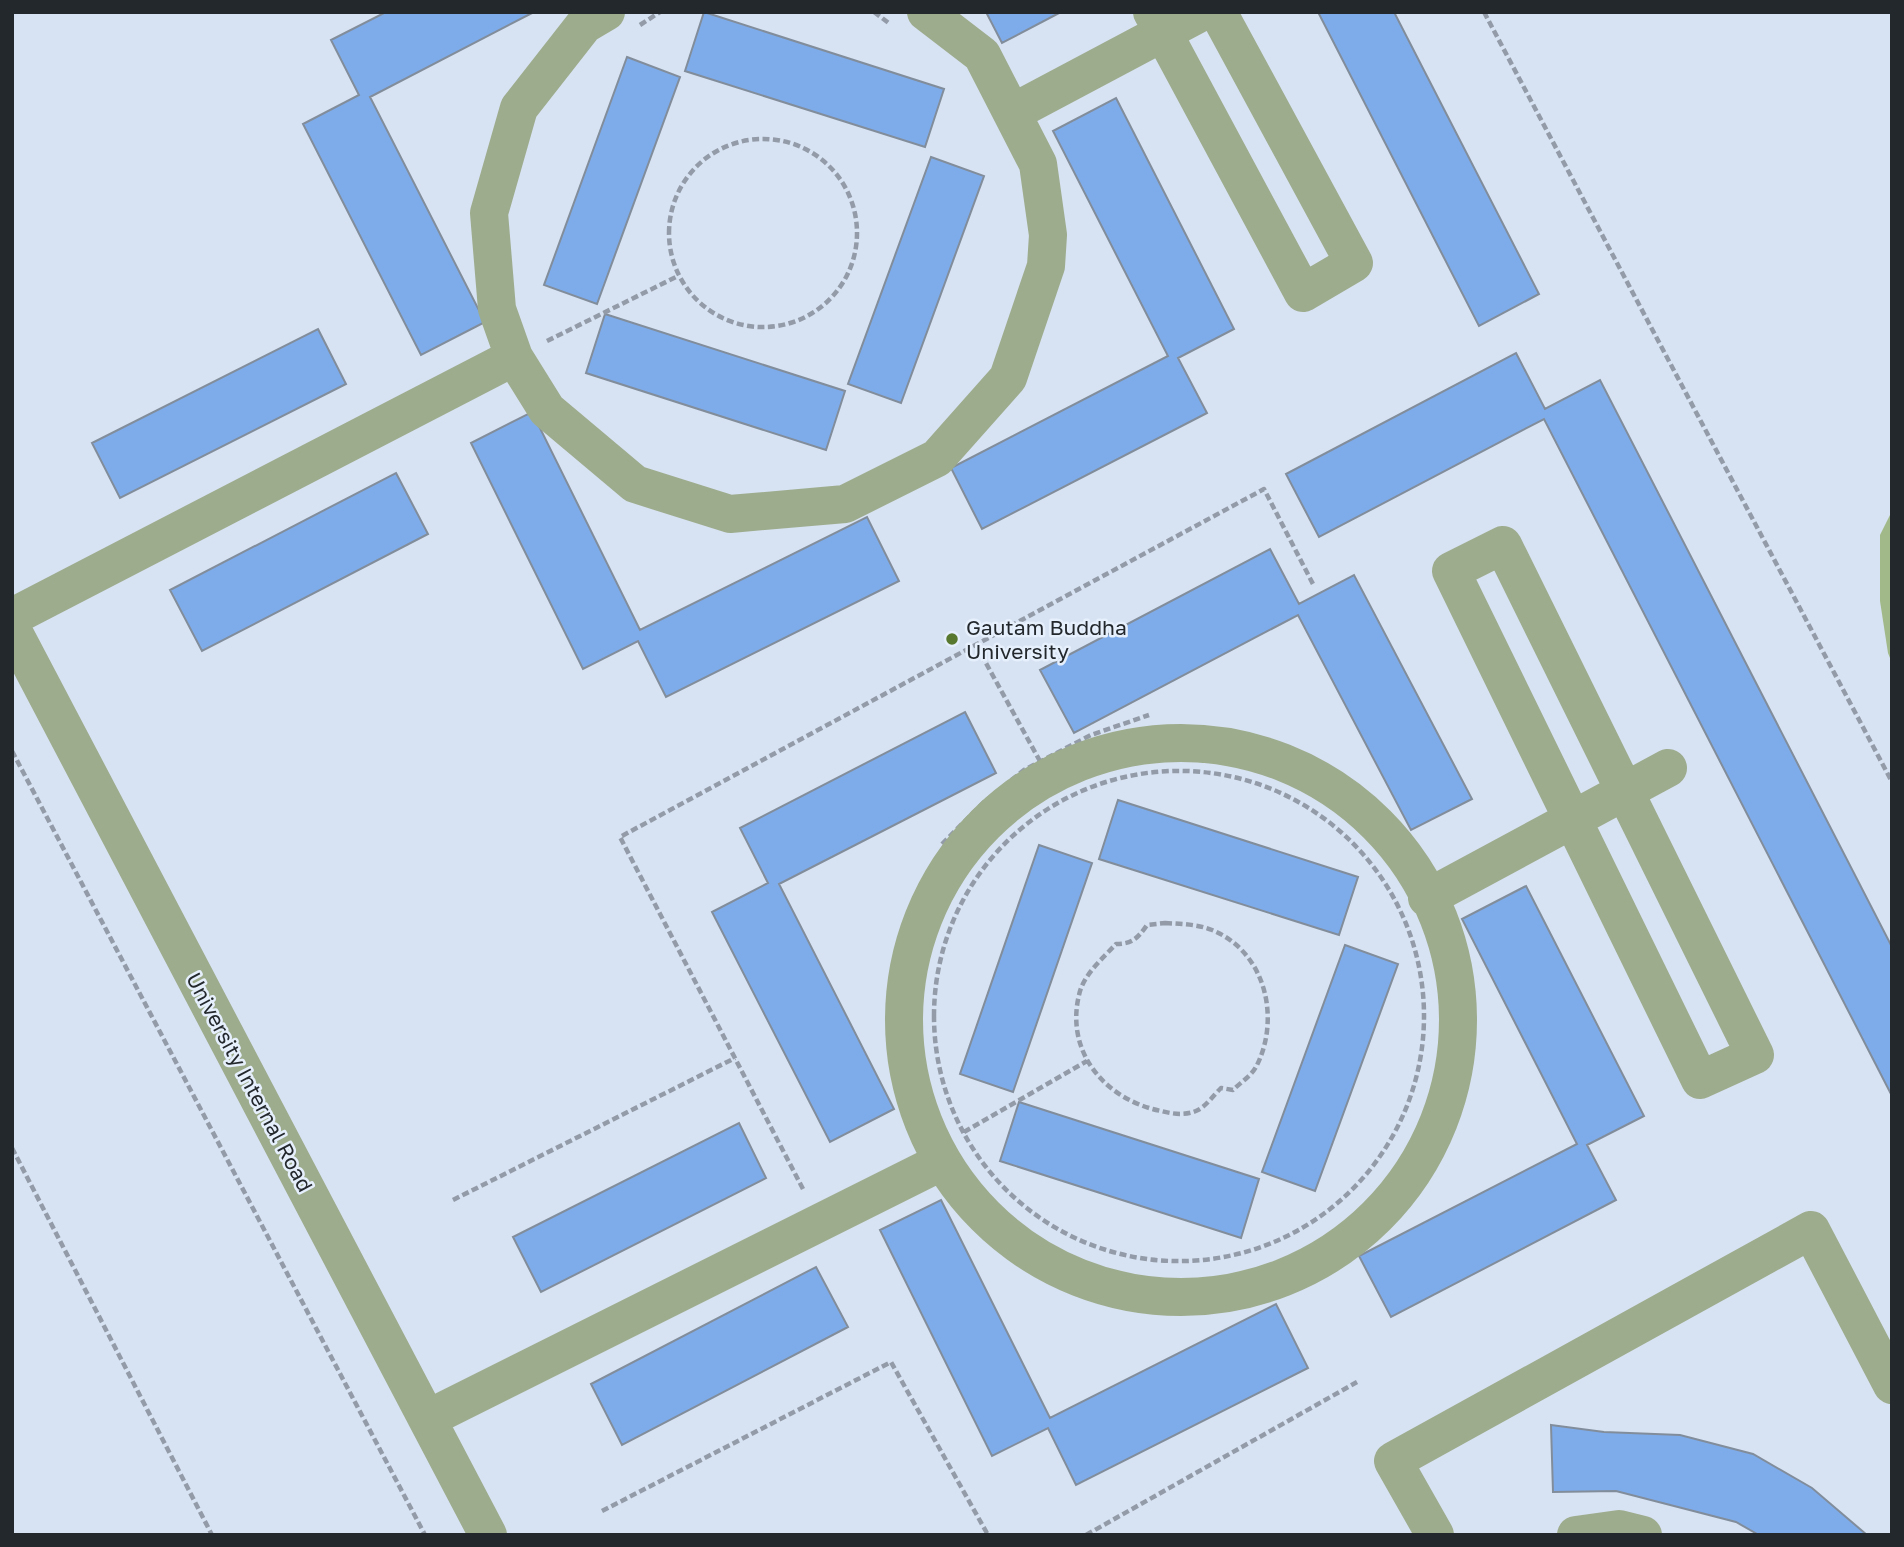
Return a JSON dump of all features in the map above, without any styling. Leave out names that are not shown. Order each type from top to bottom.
[{"type":"lane","points":[[1012,113],[1157,23],[1202,12]]},
{"type":"lane","points":[[1157,23],[1303,293],[1354,263],[1218,12]]},
{"type":"lane","points":[[621,20],[584,25],[519,107],[489,214],[496,309],[531,349],[547,410],[635,484],[730,514],[845,504],[937,458],[1009,378],[1046,266],[1048,235],[1038,164],[982,55],[910,19]]},
{"type":"lane","points":[[1227,153],[1279,125]]},
{"type":"lane","points":[[12,617],[531,349]]},
{"type":"lane","points":[[1503,545],[1624,791],[1755,1055],[1700,1080],[1451,571],[1503,545]]},
{"type":"lane","name":"University Internal Road","points":[[12,629],[488,1535]]},
{"type":"lane","points":[[1202,741],[1301,766],[1396,839],[1453,948],[1462,1019],[1460,1050],[1422,1161],[1352,1242],[1259,1289],[1144,1298],[1050,1268],[961,1194],[952,1147],[928,1142],[911,1092],[902,989],[933,891],[999,809],[1087,757],[1202,741]]},
{"type":"lane","points":[[1427,898],[1668,768]]},
{"type":"lane","points":[[427,1419],[820,1222],[952,1147]]},
{"type":"lane","points":[[1435,1535],[1393,1461],[1811,1230],[1892,1385]]},
{"type":"lane","points":[[1576,1535],[1619,1528],[1643,1535]]},
{"type":"path","points":[[621,20],[660,12]]},
{"type":"path","points":[[874,12],[910,19]]},
{"type":"path","points":[[1484,12],[1892,782]]},
{"type":"path","points":[[754,138],[786,140],[815,153],[839,175],[854,203],[858,234],[852,266],[835,294],[811,314],[782,326],[752,327],[722,318],[696,301],[678,276],[669,248],[670,217],[679,188],[698,163],[724,146],[754,138]]},
{"type":"path","points":[[531,349],[678,276]]},
{"type":"path","points":[[531,349],[543,332]]},
{"type":"path","points":[[531,349],[554,352]]},
{"type":"path","points":[[820,1222],[620,837],[1264,489],[1314,586]]},
{"type":"path","points":[[976,645],[1041,762]]},
{"type":"path","points":[[942,844],[982,803],[1024,771],[1091,735],[1149,715]]},
{"type":"path","points":[[12,751],[425,1535]]},
{"type":"path","points":[[1152,771],[1215,772],[1276,789],[1330,820],[1374,864],[1407,921],[1424,984],[1423,1050],[1405,1114],[1371,1169],[1322,1215],[1265,1246],[1201,1261],[1135,1258],[1072,1238],[1017,1202],[974,1154],[952,1147],[946,1097],[933,1035],[937,973],[956,913],[989,859],[1035,816],[1091,786],[1152,771]]},
{"type":"path","points":[[1190,924],[1213,930],[1236,944],[1254,964],[1266,994],[1268,1028],[1255,1070],[1233,1090],[1220,1088],[1199,1110],[1179,1115],[1142,1108],[1112,1091],[1087,1061],[1076,1030],[1079,993],[1093,968],[1116,944],[1129,944],[1147,925],[1190,924]]},
{"type":"path","points":[[453,1200],[735,1058]]},
{"type":"path","points":[[952,1147],[1087,1061]]},
{"type":"path","points":[[12,1148],[212,1535]]},
{"type":"path","points":[[602,1511],[891,1362],[988,1535]]},
{"type":"path","points":[[1086,1535],[1357,1382]]},
{"type":"green space","points":[[1892,511],[1892,663],[1880,601],[1880,535]]},
{"type":"building","points":[[386,12],[534,12],[370,97],[485,322],[421,355],[303,124],[359,95],[331,40]]},
{"type":"building","points":[[704,12],[944,89],[925,147],[685,71]]},
{"type":"building","points":[[986,12],[1061,12],[1002,43]]},
{"type":"building","points":[[1318,12],[1394,12],[1539,294],[1479,326]]},
{"type":"building","points":[[627,57],[680,77],[597,304],[544,285]]},
{"type":"building","points":[[1116,98],[1234,329],[1178,358],[1207,413],[982,529],[951,468],[1168,356],[1053,131]]},
{"type":"building","points":[[931,157],[984,176],[901,403],[848,384]]},
{"type":"building","points":[[605,314],[845,391],[826,450],[586,373]]},
{"type":"building","points":[[318,329],[346,384],[120,498],[92,443]]},
{"type":"building","points":[[1516,353],[1545,409],[1600,380],[1892,947],[1892,1096],[1544,419],[1319,537],[1286,474]]},
{"type":"building","points":[[532,412],[640,630],[867,517],[899,581],[666,697],[638,641],[583,669],[471,443]]},
{"type":"building","points":[[396,473],[428,534],[202,651],[170,590]]},
{"type":"building","points":[[1270,549],[1299,604],[1354,575],[1472,799],[1411,830],[1298,615],[1074,733],[1040,670]]},
{"type":"building","points":[[965,712],[996,773],[779,884],[894,1109],[830,1142],[712,912],[768,883],[740,828]]},
{"type":"building","points":[[1118,800],[1358,877],[1339,935],[1099,859]]},
{"type":"building","points":[[1039,845],[1092,863],[1013,1092],[960,1074]]},
{"type":"building","points":[[1526,886],[1644,1116],[1587,1145],[1616,1200],[1391,1317],[1359,1256],[1577,1144],[1462,919]]},
{"type":"building","points":[[1345,945],[1398,964],[1315,1191],[1262,1172]]},
{"type":"building","points":[[1019,1102],[1259,1179],[1241,1238],[1000,1161]]},
{"type":"building","points":[[739,1123],[766,1178],[541,1292],[513,1237]]},
{"type":"building","points":[[941,1200],[1050,1418],[1276,1304],[1308,1368],[1076,1485],[1048,1428],[992,1456],[880,1230]]},
{"type":"building","points":[[816,1267],[848,1327],[622,1445],[591,1384]]},
{"type":"building","points":[[1551,1425],[1604,1432],[1680,1435],[1753,1454],[1812,1488],[1867,1535],[1759,1535],[1736,1522],[1616,1491],[1553,1492]]},
{"type":"place","name":"Gautam Buddha University","points":[[952,639]]}]
